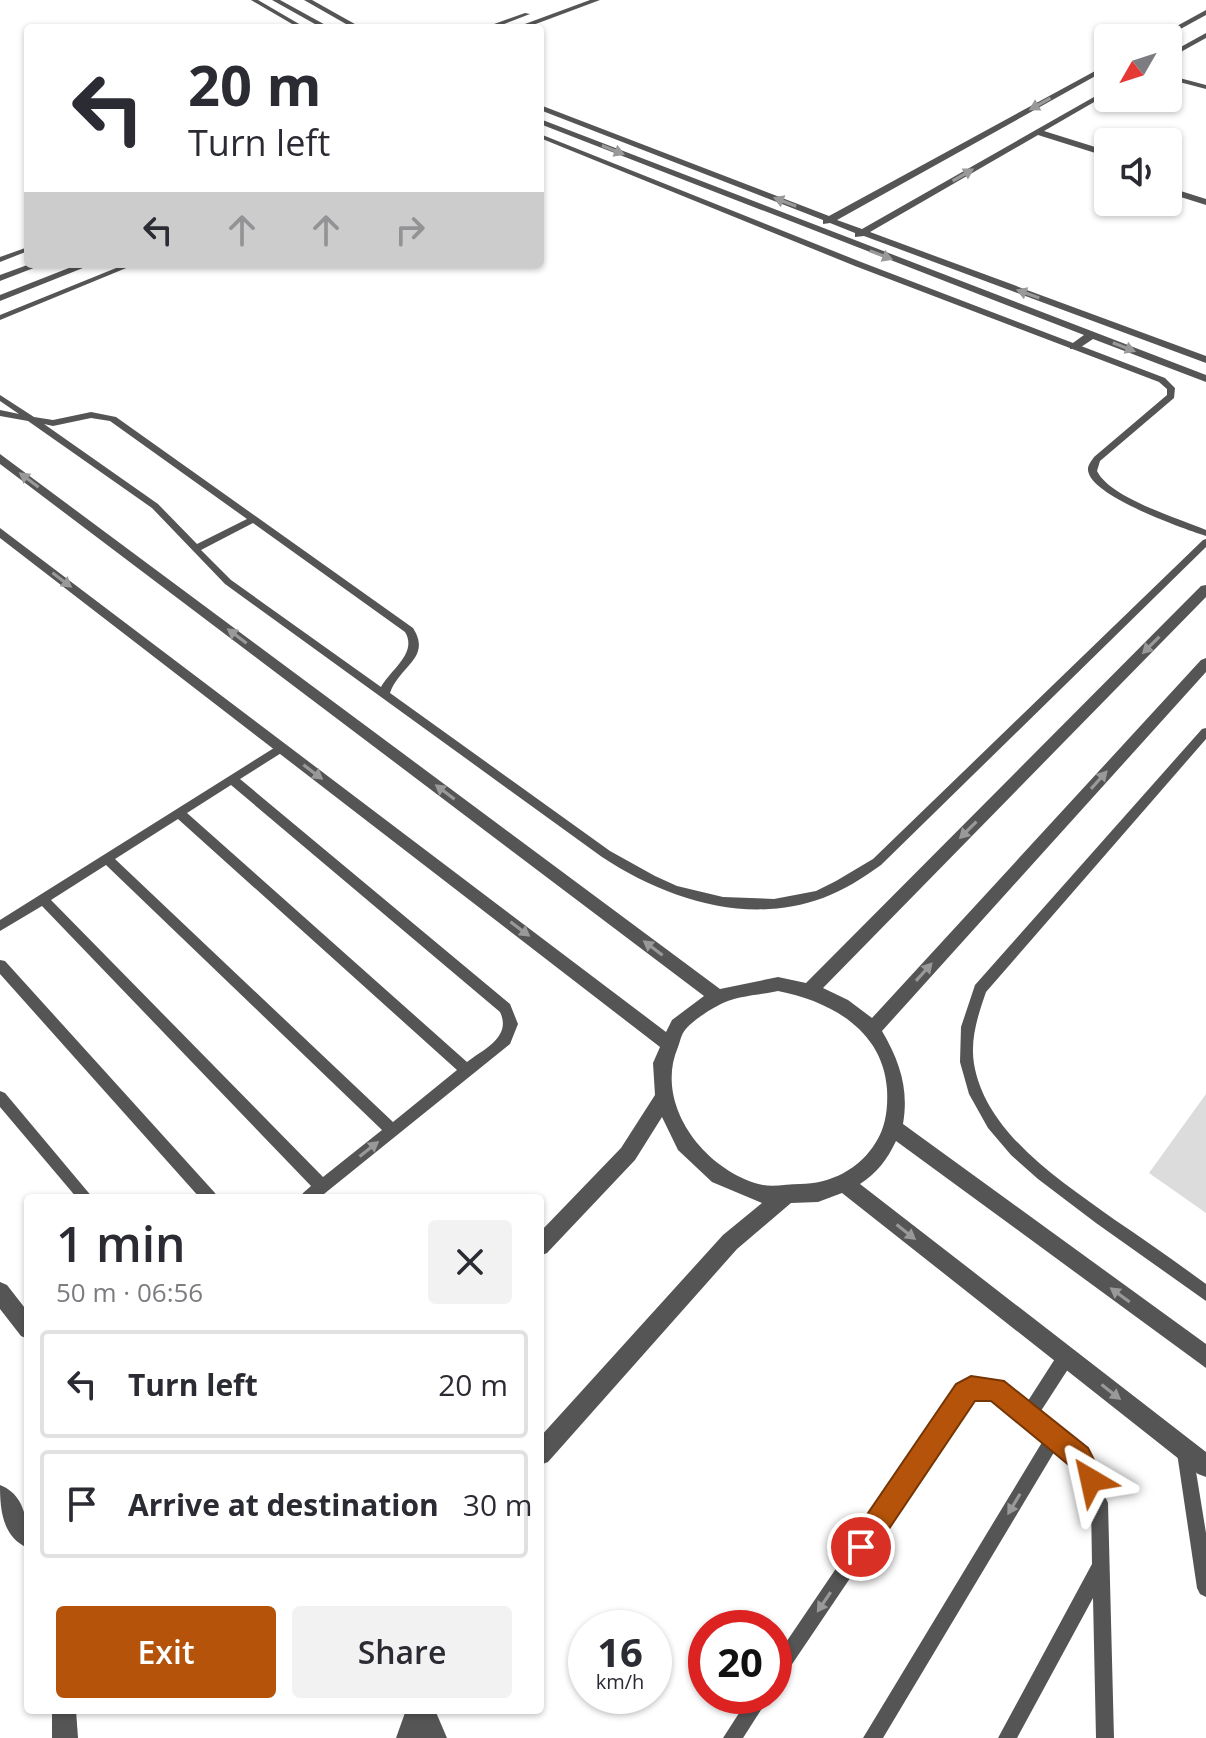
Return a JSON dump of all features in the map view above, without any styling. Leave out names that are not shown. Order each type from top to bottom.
[{"type":"street","points":[[275,0],[320,24]]},
{"type":"street","points":[[307,0],[351,24]]},
{"type":"street","points":[[529,24],[597,0]]},
{"type":"street","points":[[499,24],[539,10]]},
{"type":"street","points":[[1182,25],[1206,12]]},
{"type":"street","points":[[1182,49],[1206,35]]},
{"type":"street","points":[[813,229],[1094,74]]},
{"type":"street","points":[[1182,81],[1206,87]]},
{"type":"street","points":[[846,242],[1094,99]]},
{"type":"street","points":[[544,109],[830,220],[1206,360]]},
{"type":"street","points":[[544,123],[1206,379]]},
{"type":"street","points":[[1037,132],[1094,150]]},
{"type":"street","points":[[678,192],[696,183]]},
{"type":"street","points":[[1182,194],[1206,202]]},
{"type":"street","points":[[0,278],[28,268]]},
{"type":"street","points":[[0,298],[78,268]]},
{"type":"street","points":[[1074,347],[1091,335]]},
{"type":"street","points":[[0,458],[715,995]]},
{"type":"street","points":[[0,532],[668,1043]]},
{"type":"street","points":[[810,990],[1206,589]]},
{"type":"street","points":[[872,1030],[1206,663]]},
{"type":"street","points":[[778,984],[810,990],[844,1006],[872,1030],[891,1061],[899,1095],[894,1129],[876,1160],[845,1184],[817,1193],[786,1195],[752,1190],[719,1175],[693,1155],[673,1128],[662,1100],[660,1080],[668,1043],[679,1024],[695,1008],[715,995],[756,985],[778,984]]},
{"type":"street","points":[[544,1242],[628,1154],[662,1100]]},
{"type":"street","points":[[894,1129],[1206,1357]]},
{"type":"street","points":[[845,1184],[1206,1466]]},
{"type":"street","points":[[544,1450],[730,1242],[786,1195]]},
{"type":"street","points":[[0,1292],[24,1324]]},
{"type":"street","points":[[0,1496],[24,1530]]},
{"type":"street","points":[[64,1714],[65,1738]]},
{"type":"street","points":[[409,1738],[418,1714]]},
{"type":"street","points":[[422,1714],[434,1738]]},
{"type":"lane","points":[[254,0],[296,24]]},
{"type":"lane","points":[[544,138],[1162,380],[1172,392],[1097,459],[1092,469],[1097,481],[1113,492],[1206,533]]},
{"type":"lane","points":[[0,260],[24,251]]},
{"type":"lane","points":[[0,318],[122,268]]},
{"type":"lane","points":[[0,397],[155,506],[228,582],[632,872],[685,894],[731,903],[767,904],[801,900],[855,877],[896,845],[1206,542]]},
{"type":"lane","points":[[0,413],[53,423],[91,415],[107,416],[414,635],[412,655],[390,676],[384,694]]},
{"type":"lane","points":[[195,549],[253,519]]},
{"type":"lane","points":[[1206,732],[980,989],[971,1008],[966,1051],[978,1099],[1009,1146],[1055,1185],[1206,1293]]},
{"type":"lane","points":[[0,926],[282,747]]},
{"type":"lane","points":[[232,779],[505,1008],[510,1017],[510,1034],[313,1194]]},
{"type":"lane","points":[[179,813],[467,1071]]},
{"type":"lane","points":[[106,858],[393,1131]]},
{"type":"lane","points":[[43,899],[322,1187]]},
{"type":"lane","points":[[0,965],[206,1194]]},
{"type":"lane","points":[[0,1097],[83,1194]]},
{"type":"lane","points":[[1028,1416],[1066,1357]]},
{"type":"lane","points":[[792,1649],[965,1393],[979,1386],[995,1389],[1079,1457],[1099,1503],[1105,1738]]},
{"type":"lane","points":[[872,1738],[1054,1437]]},
{"type":"lane","points":[[1185,1450],[1202,1541],[1206,1588]]},
{"type":"lane","points":[[1007,1738],[1101,1565]]},
{"type":"lane","points":[[732,1738],[749,1714]]},
{"type":"shaded area","points":[[1206,1094],[1206,1213],[1149,1173]]},
{"type":"route","points":[[861,1547],[971,1388],[995,1389],[1079,1457],[1091,1480]]}]
